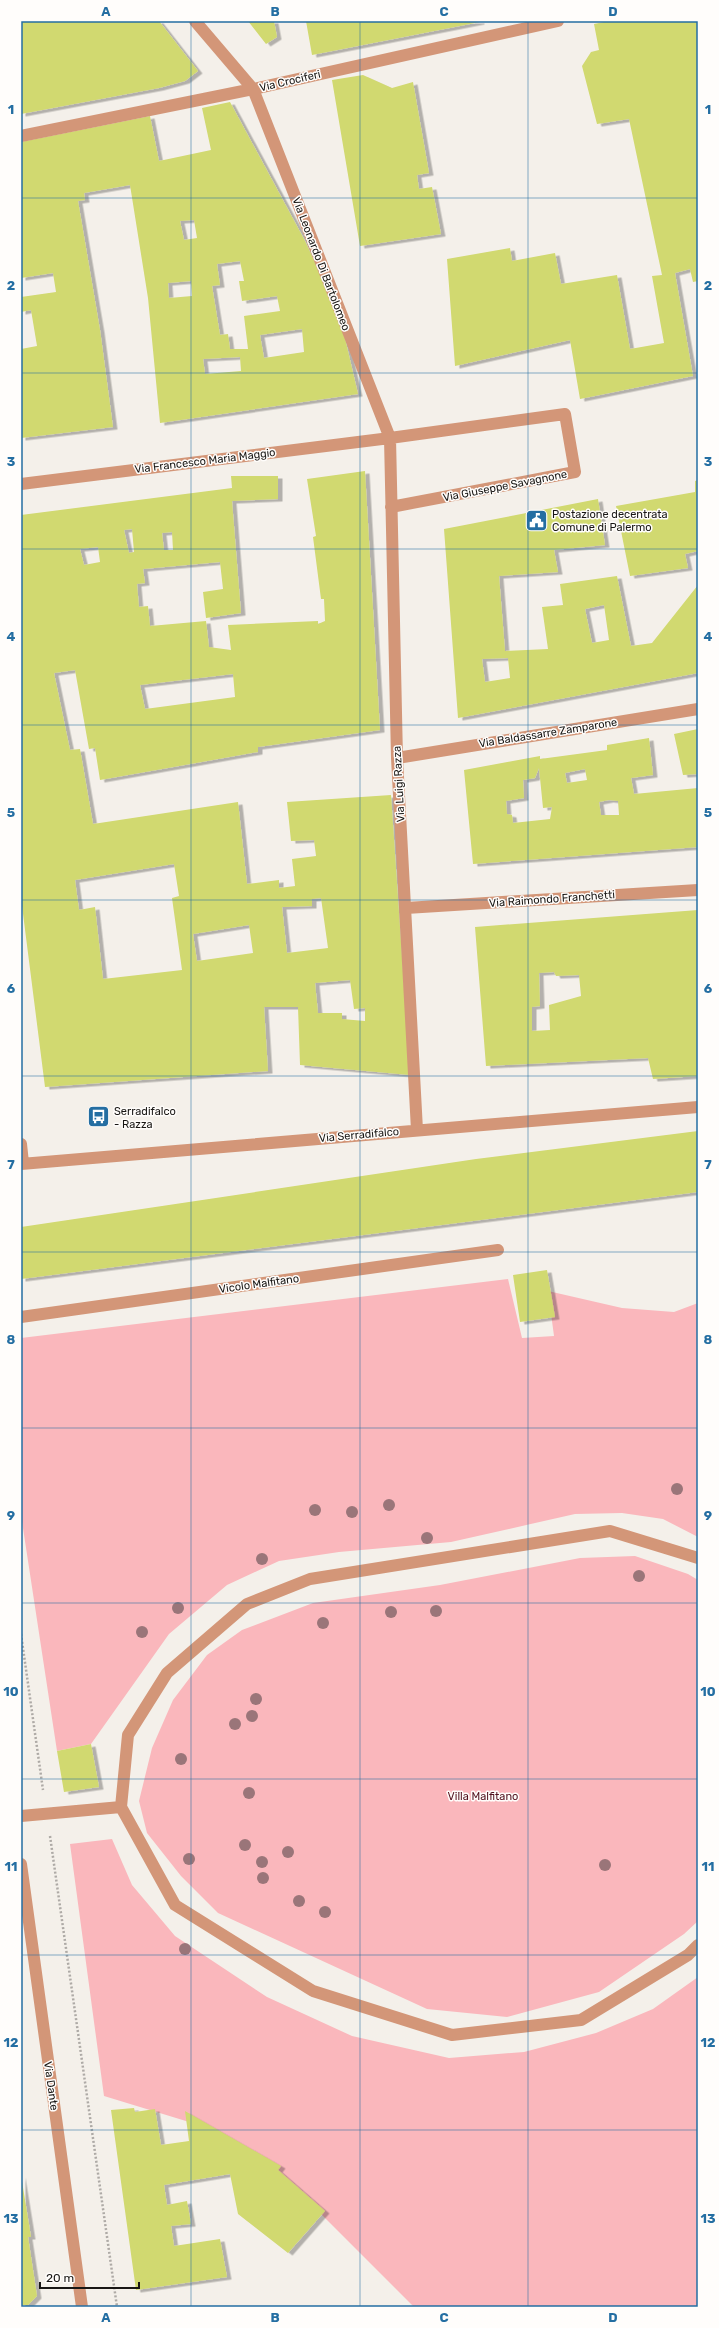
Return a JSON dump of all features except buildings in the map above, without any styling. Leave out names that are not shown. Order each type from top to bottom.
[{"type":"street","name":"Via Leonardo Di Bartolomeo","points":[[194,21],[253,89],[390,438]]},
{"type":"street","name":"Via Crociferi","points":[[21,136],[253,89],[558,21]]},
{"type":"street","name":"Via Giuseppe Savagnone","points":[[390,438],[565,414],[575,472],[391,507]]},
{"type":"street","name":"Via Francesco Maria Maggio","points":[[21,484],[390,438]]},
{"type":"street","name":"Via Luigi Razza","points":[[390,438],[397,758],[417,1130]]},
{"type":"street","name":"Via Baldassarre Zamparone","points":[[397,758],[698,709]]},
{"type":"street","name":"Via Raimondo Franchetti","points":[[406,908],[698,890]]},
{"type":"street","name":"Via Serradifalco","points":[[22,1163],[698,1108]]},
{"type":"street","points":[[21,1144],[22,1163]]},
{"type":"street","name":"Vicolo Malfitano","points":[[21,1317],[498,1250]]},
{"type":"street","points":[[698,1558],[610,1531],[310,1579],[246,1604],[167,1674],[128,1735],[121,1806],[175,1905],[313,1991],[452,2035],[581,2020],[688,1955],[698,1945]]},
{"type":"street","points":[[21,1816],[121,1806]]},
{"type":"street","name":"Via Dante","points":[[21,1864],[82,2307]]},
{"type":"path","points":[[21,1634],[117,2307]]},
{"type":"green space","points":[[508,1279],[522,1338],[554,1336],[548,1291],[622,1308],[674,1312],[698,1303],[698,1537],[663,1519],[622,1513],[575,1514],[451,1542],[339,1552],[279,1561],[227,1585],[169,1634],[91,1744],[57,1751],[21,1515],[21,1338]]},
{"type":"green space","name":"Villa Malfitano","points":[[635,1556],[688,1574],[698,1580],[698,1921],[684,1934],[599,1992],[507,2017],[427,2009],[218,1913],[181,1876],[147,1833],[139,1801],[152,1748],[173,1700],[207,1655],[242,1630],[313,1603],[440,1585],[580,1558]]},
{"type":"green space","points":[[112,1839],[132,1885],[175,1936],[267,1997],[352,2036],[449,2058],[524,2052],[596,2033],[653,2009],[698,1977],[698,2307],[414,2307],[277,2170],[199,2125],[104,2096],[70,1844]]},
{"type":"place","name":"Postazione decentrata Comune di Palermo","points":[[537,520]]},
{"type":"place","name":"Serradifalco - Razza","points":[[99,1117]]}]
